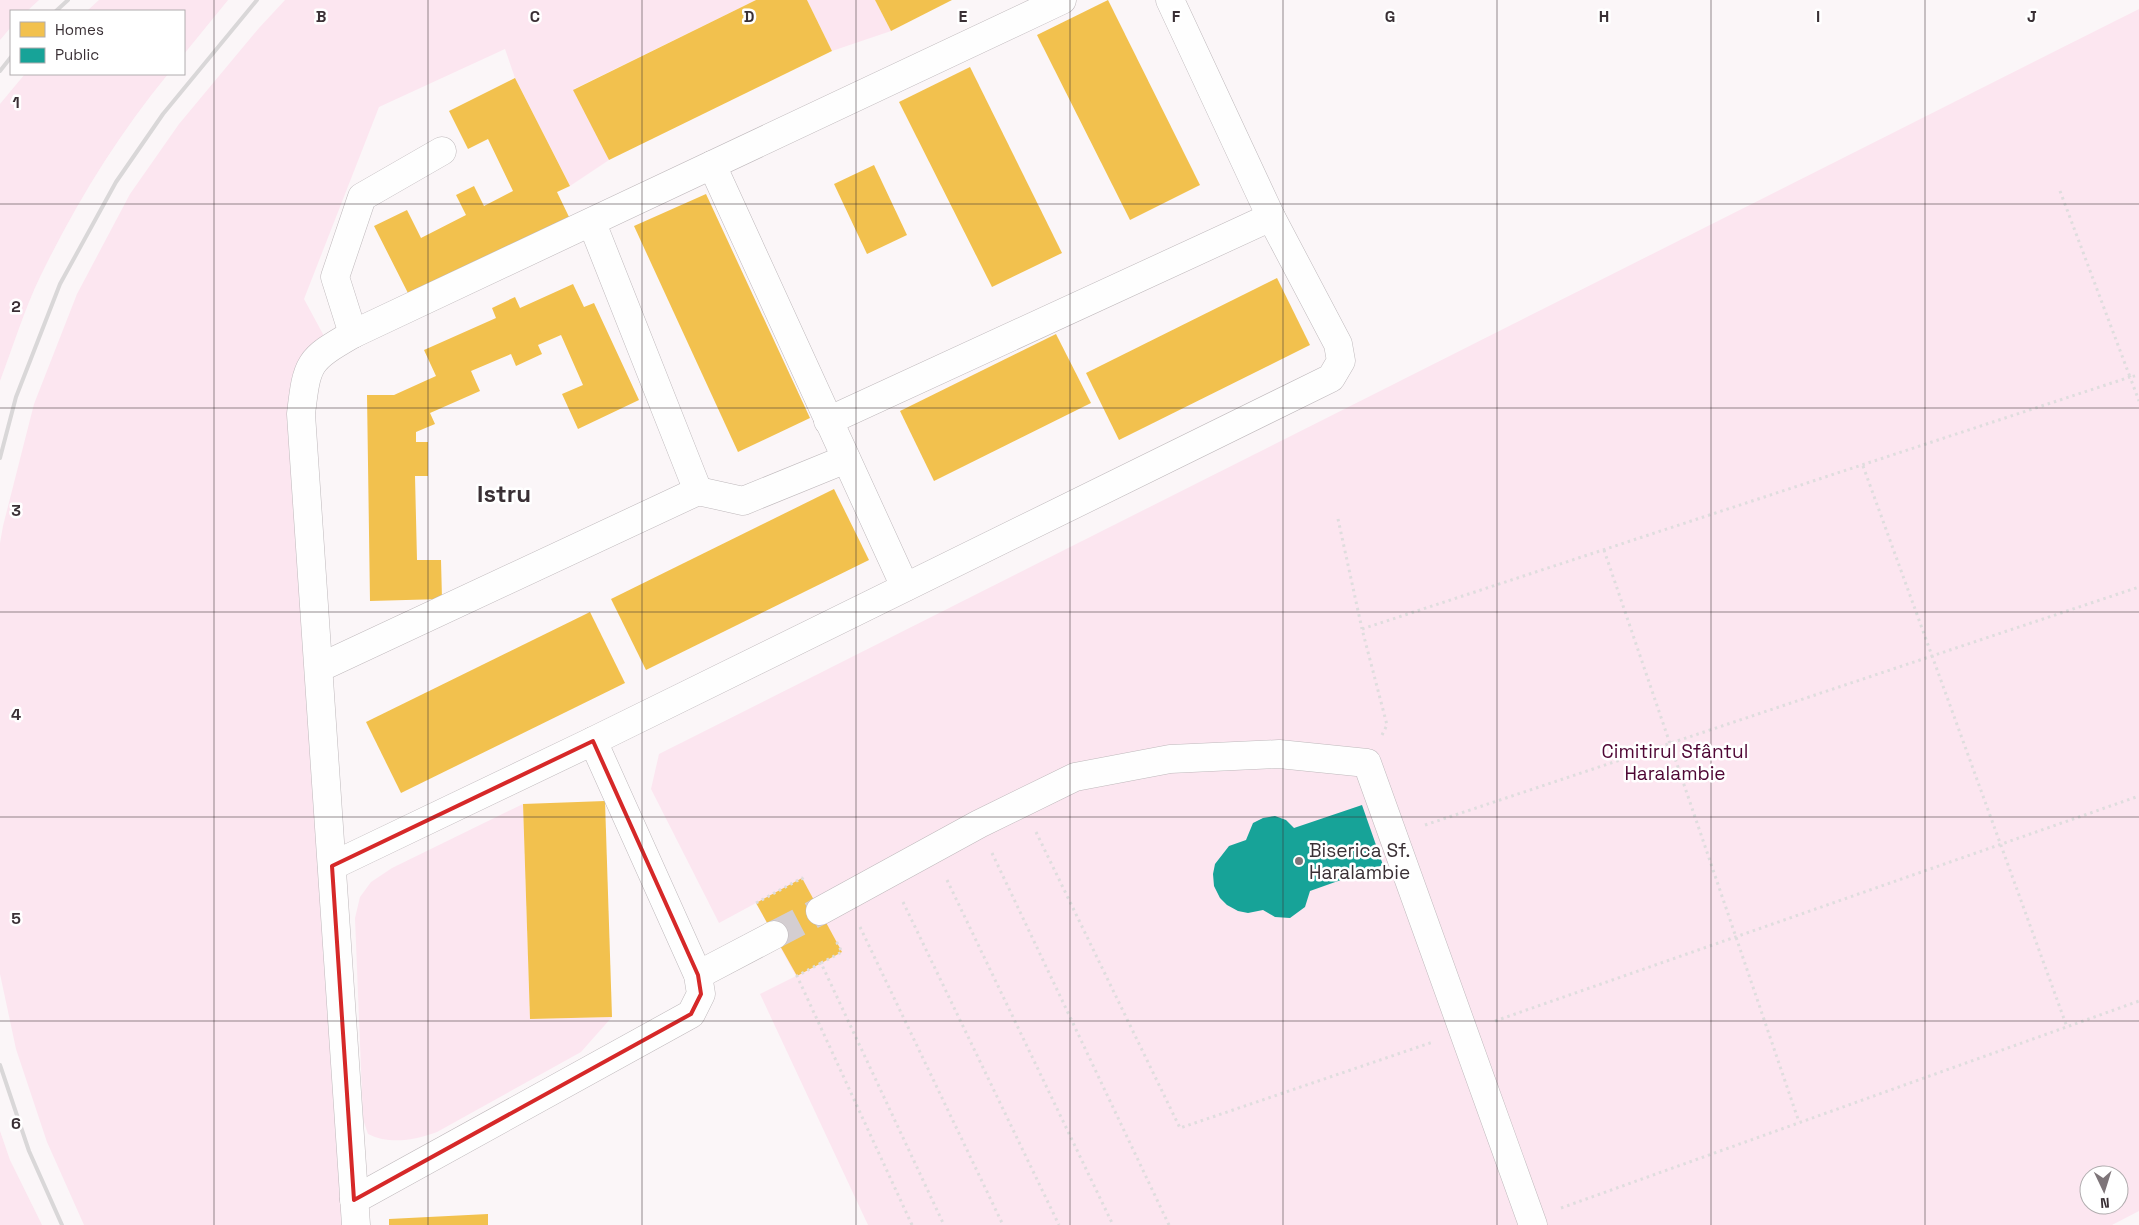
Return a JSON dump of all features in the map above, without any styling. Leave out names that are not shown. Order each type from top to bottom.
[{"type":"street","points":[[593,740],[698,975],[701,994],[691,1014],[355,1212],[301,414],[304,384],[311,364],[322,352],[353,334],[1062,0]]},
{"type":"street","points":[[332,866],[1331,378],[1340,361],[1338,344],[1271,216],[1170,0]]},
{"type":"street","points":[[353,334],[335,277],[362,197],[442,151]]},
{"type":"street","points":[[712,165],[905,587]]},
{"type":"street","points":[[828,422],[1271,216]]},
{"type":"street","points":[[592,223],[698,491]]},
{"type":"street","points":[[318,668],[698,491],[743,501],[846,459]]},
{"type":"street","points":[[820,911],[979,824],[1075,777],[1170,759],[1279,754],[1367,763],[1532,1222]]},
{"type":"street","points":[[698,975],[774,935]]},
{"type":"path","points":[[2060,191],[2139,401]]},
{"type":"path","points":[[1362,629],[2139,375]]},
{"type":"path","points":[[1862,466],[2067,1027]]},
{"type":"path","points":[[1338,519],[1362,629],[1387,725],[1367,763]]},
{"type":"path","points":[[1604,550],[1799,1122]]},
{"type":"path","points":[[1393,836],[2139,587]]},
{"type":"path","points":[[1021,802],[1180,1128],[1464,1032],[2139,796]]},
{"type":"path","points":[[979,824],[1169,1225]]},
{"type":"path","points":[[933,850],[1113,1225]]},
{"type":"path","points":[[890,874],[1058,1225]]},
{"type":"path","points":[[845,898],[1004,1225]]},
{"type":"path","points":[[912,1225],[796,976],[821,963],[944,1225]]},
{"type":"path","points":[[1532,1222],[1799,1122],[2139,1001]]},
{"type":"highlighted area","points":[[593,741],[698,975],[701,994],[691,1014],[354,1200],[332,866]]},
{"type":"green space","points":[[0,0],[39,0],[28,10],[10,10],[10,28],[0,40]]},
{"type":"green space","points":[[99,0],[228,0],[185,53],[185,10],[88,10]]},
{"type":"green space","points":[[285,0],[756,0],[574,89],[609,160],[570,186],[515,78],[505,49],[379,107],[304,299],[324,336],[311,364],[342,1225],[84,1225],[47,1142],[16,1049],[0,974],[0,543],[34,404],[77,294],[130,194],[179,124],[259,28]]},
{"type":"green space","points":[[807,0],[875,0],[891,31],[832,51]]},
{"type":"green space","name":"Cimitirul Sfântul Haralambie","points":[[2139,9],[2139,1211],[2112,1225],[868,1225],[760,994],[796,976],[756,903],[719,923],[651,789],[659,754]]},
{"type":"green space","points":[[24,75],[167,75],[114,146],[82,197],[53,250],[34,290],[0,381],[0,104]]},
{"type":"green space","points":[[523,804],[530,1019],[612,1017],[581,1052],[437,1132],[402,1140],[385,1139],[368,1134],[363,1119],[355,918],[360,897],[371,882],[392,868]]},
{"type":"green space","points":[[0,1131],[10,1160],[42,1225],[0,1225]]},
{"type":"building: Homes","points":[[756,0],[807,0],[832,51],[609,160],[573,90]]},
{"type":"building: Homes","points":[[875,0],[952,0],[891,31]]},
{"type":"building: Homes","points":[[1108,0],[1200,185],[1130,220],[1037,35]]},
{"type":"building: Homes","points":[[970,67],[1062,253],[992,287],[899,102]]},
{"type":"building: Homes","points":[[515,78],[570,186],[557,192],[570,219],[411,299],[374,226],[407,210],[421,238],[466,215],[456,195],[474,186],[484,206],[513,191],[488,139],[468,149],[449,111]]},
{"type":"building: Homes","points":[[874,165],[907,235],[867,254],[834,184]]},
{"type":"building: Homes","points":[[706,194],[810,418],[738,452],[634,226]]},
{"type":"building: Homes","points":[[1277,278],[1310,345],[1119,440],[1086,373]]},
{"type":"building: Homes","points":[[573,284],[584,307],[594,303],[639,400],[578,429],[562,394],[583,385],[561,335],[538,345],[542,354],[516,366],[511,354],[471,371],[480,391],[430,413],[435,424],[416,432],[416,442],[428,442],[428,476],[415,476],[417,560],[441,560],[442,599],[370,601],[367,395],[394,395],[436,376],[424,350],[496,318],[492,308],[515,297],[520,308]]},
{"type":"building: Homes","points":[[1056,334],[1091,403],[934,481],[900,411]]},
{"type":"building: Homes","points":[[834,489],[869,560],[646,670],[611,599]]},
{"type":"building: Homes","points":[[590,612],[625,683],[401,793],[366,722]]},
{"type":"building: Homes","points":[[605,801],[612,1017],[530,1019],[523,804]]},
{"type":"building: Homes","points":[[802,878],[842,952],[797,976],[756,903]]},
{"type":"building: Homes","points":[[488,1214],[488,1225],[389,1225],[389,1219]]},
{"type":"building: Public","name":"Biserica Sf. Haralambie","points":[[1362,805],[1383,865],[1310,891],[1305,907],[1290,918],[1275,917],[1263,910],[1248,913],[1238,911],[1227,905],[1220,898],[1214,886],[1213,874],[1215,864],[1229,846],[1246,840],[1253,823],[1263,818],[1275,816],[1286,820],[1294,828]]},
{"type":"tunnel","points":[[774,935],[820,911]]},
{"type":"railway","points":[[57,10],[68,0]]},
{"type":"railway","points":[[0,458],[16,397],[60,284],[116,182],[163,114],[257,0]]},
{"type":"railway","points":[[0,71],[10,58]]},
{"type":"railway","points":[[0,1065],[29,1151],[62,1225]]},
{"type":"place","name":"Biserica Sf. Haralambie","points":[[1299,861]]},
{"type":"district","name":"Istru","points":[[504,493]]}]
